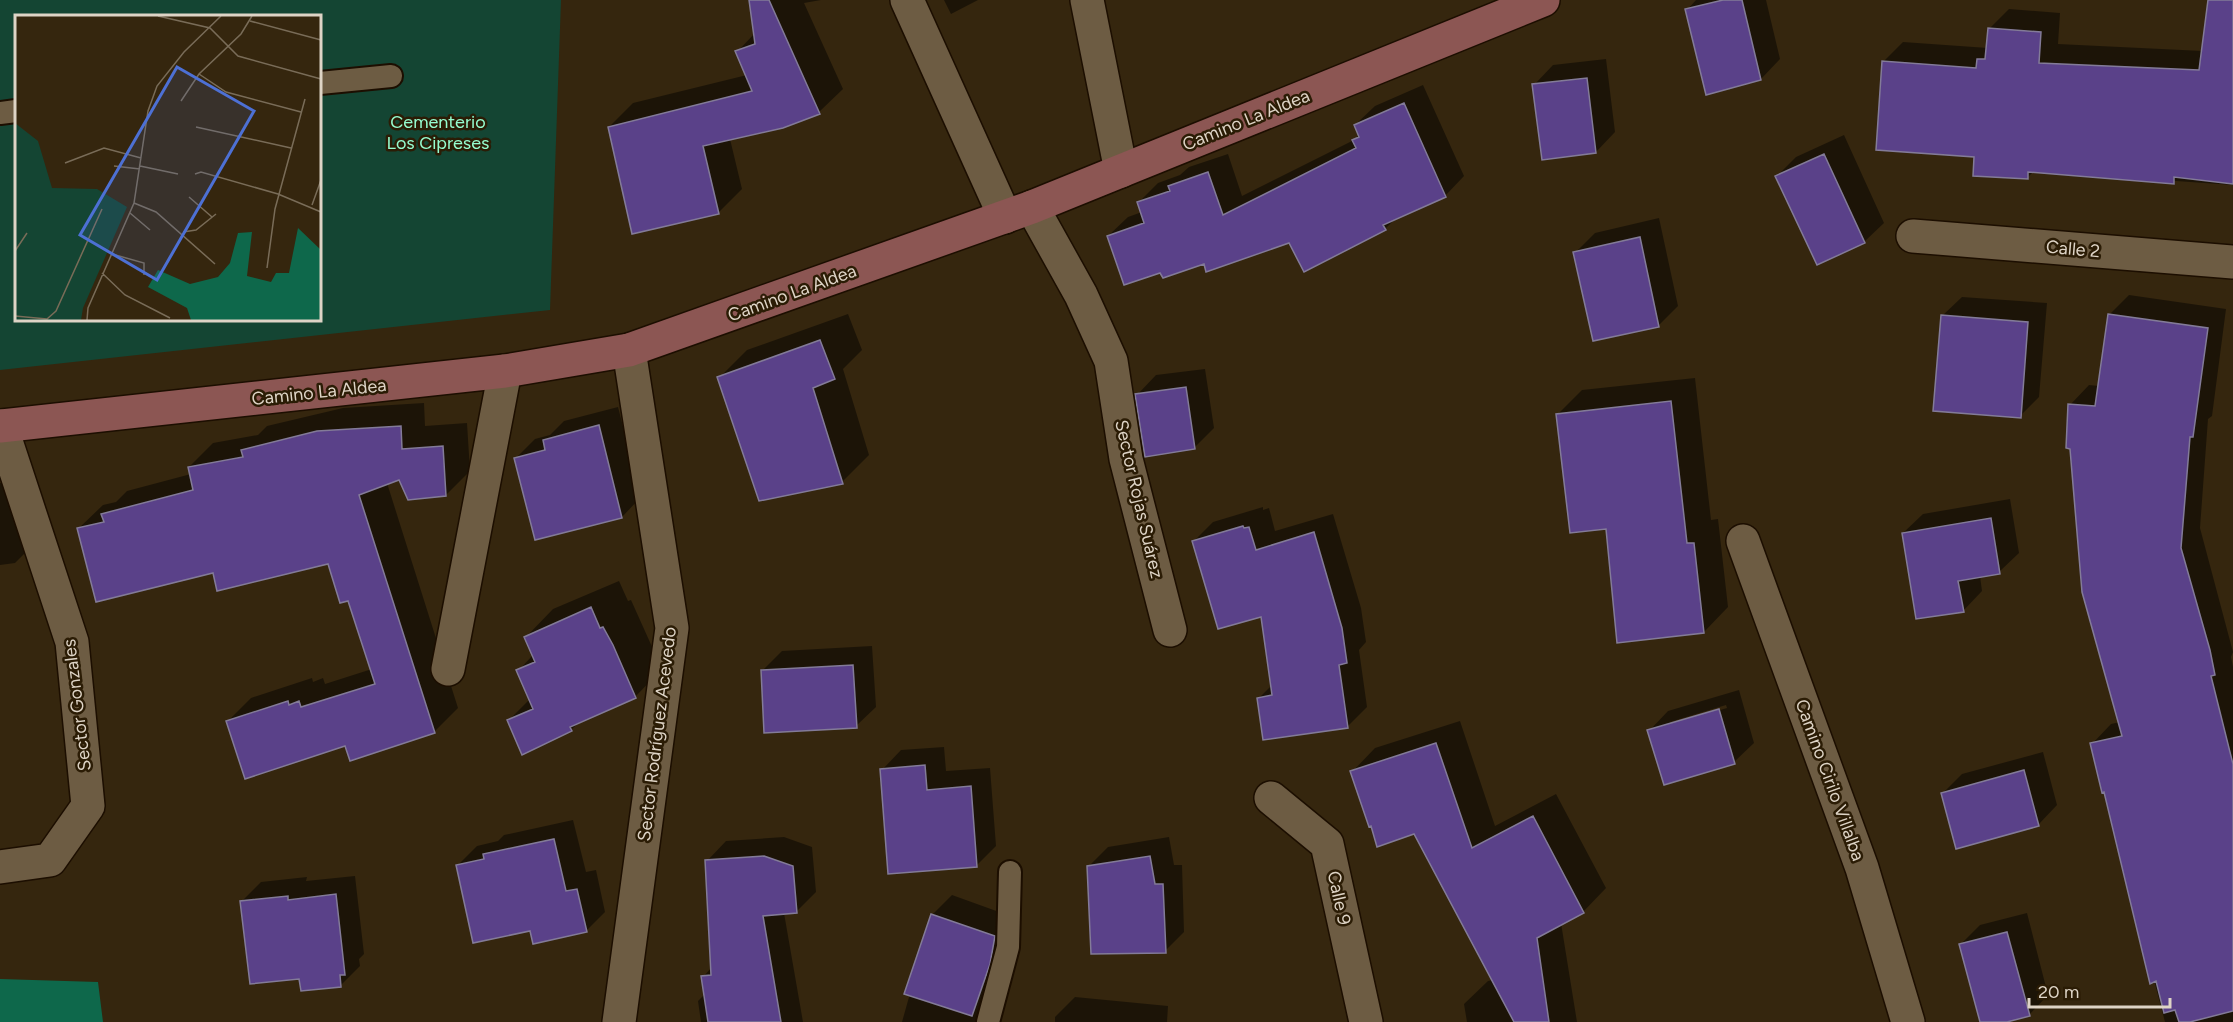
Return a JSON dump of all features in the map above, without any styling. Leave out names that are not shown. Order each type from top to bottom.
[{"type":"street","name":"Sector Rojas Suárez","points":[[907,0],[1018,212],[1081,295],[1111,361],[1126,459],[1170,630]]},
{"type":"street","points":[[1087,0],[1120,171]]},
{"type":"street","name":"Camino La Aldea","points":[[1,426],[505,371],[629,350],[1018,212],[1543,0]]},
{"type":"street","name":"Calle 2","points":[[1913,236],[2233,262]]},
{"type":"street","name":"Sector Rodríguez Acevedo","points":[[624,1019],[672,628],[629,350]]},
{"type":"street","points":[[448,669],[505,371]]},
{"type":"street","name":"Sector Gonzales","points":[[0,867],[50,860],[88,806],[72,642],[1,426]]},
{"type":"street","name":"Camino Cirilo Villalba","points":[[1743,541],[1862,868],[1908,1022]]},
{"type":"street","name":"Calle 9","points":[[1271,798],[1327,844],[1366,1022]]},
{"type":"lane","points":[[321,83],[391,76]]},
{"type":"lane","points":[[0,113],[15,111]]},
{"type":"lane","points":[[988,1022],[1008,947],[1010,872]]},
{"type":"green space","name":"Cementerio Los Cipreses","points":[[0,0],[561,0],[550,310],[0,370]]},
{"type":"green space","points":[[0,979],[98,982],[103,1022],[0,1022]]},
{"type":"building","points":[[749,0],[769,0],[820,114],[783,128],[703,146],[719,214],[632,234],[608,127],[752,91],[735,51],[755,44]]},
{"type":"building","points":[[1723,0],[1742,0],[1761,80],[1706,95],[1685,9]]},
{"type":"building","points":[[2208,0],[2233,0],[2233,184],[2174,177],[2174,184],[2028,172],[2028,179],[1973,176],[1974,157],[1876,150],[1882,61],[1976,68],[1977,59],[1985,59],[1988,28],[2041,32],[2039,63],[2199,70]]},
{"type":"building","points":[[1587,78],[1596,153],[1542,160],[1532,84]]},
{"type":"building","points":[[1404,103],[1446,197],[1383,225],[1386,230],[1304,272],[1289,243],[1206,272],[1204,264],[1163,278],[1160,273],[1124,285],[1107,236],[1144,223],[1137,202],[1170,191],[1168,186],[1208,172],[1223,215],[1356,148],[1352,140],[1359,137],[1354,125]]},
{"type":"building","points":[[1824,154],[1865,243],[1817,265],[1775,176]]},
{"type":"building","points":[[1640,237],[1659,327],[1593,341],[1573,252]]},
{"type":"building","points":[[2108,314],[2208,328],[2193,437],[2190,437],[2181,548],[2210,650],[2215,675],[2211,676],[2233,764],[2233,1011],[2190,1022],[2179,1022],[2175,1010],[2164,1013],[2156,981],[2150,984],[2090,743],[2122,736],[2082,592],[2070,449],[2066,448],[2068,404],[2095,406]]},
{"type":"building","points":[[1941,315],[2028,322],[2021,418],[1933,411]]},
{"type":"building","points":[[820,340],[835,379],[813,388],[843,484],[759,501],[717,377]]},
{"type":"building","points":[[1186,387],[1195,449],[1145,457],[1135,394]]},
{"type":"building","points":[[1671,401],[1687,543],[1694,543],[1704,633],[1617,643],[1606,529],[1570,533],[1556,414]]},
{"type":"building","points":[[599,425],[622,518],[535,540],[514,458],[545,450],[543,440]]},
{"type":"building","points":[[401,426],[402,449],[443,446],[446,496],[408,500],[399,480],[359,495],[435,733],[350,761],[345,746],[245,779],[226,721],[288,701],[289,705],[299,701],[301,707],[375,684],[348,601],[340,603],[328,564],[217,591],[213,573],[96,602],[77,528],[104,522],[101,514],[193,490],[188,467],[243,457],[241,450],[317,431]]},
{"type":"building","points":[[1991,518],[2000,574],[1958,581],[1964,612],[1916,619],[1902,533]]},
{"type":"building","points":[[1243,526],[1244,528],[1249,527],[1256,550],[1314,532],[1342,628],[1347,663],[1339,665],[1348,728],[1263,740],[1257,698],[1272,695],[1261,617],[1218,629],[1192,541]]},
{"type":"building","points":[[591,607],[600,628],[603,627],[613,645],[636,698],[570,727],[572,731],[522,755],[507,720],[533,709],[516,670],[535,662],[524,637]]},
{"type":"building","points":[[853,665],[857,728],[764,733],[761,670]]},
{"type":"building","points":[[1719,709],[1735,764],[1664,785],[1647,730]]},
{"type":"building","points":[[1436,743],[1472,848],[1533,816],[1584,913],[1537,938],[1549,1022],[1514,1022],[1414,834],[1377,847],[1350,771]]},
{"type":"building","points":[[925,765],[927,790],[971,786],[977,867],[888,874],[880,769]]},
{"type":"building","points":[[2024,770],[2039,826],[1956,849],[1941,793]]},
{"type":"building","points":[[554,839],[566,891],[577,889],[587,932],[533,944],[530,931],[473,943],[456,865],[484,859],[483,854]]},
{"type":"building","points":[[764,856],[793,866],[797,913],[763,916],[781,1022],[708,1022],[701,976],[711,975],[705,860]]},
{"type":"building","points":[[1150,856],[1155,884],[1163,884],[1166,953],[1091,954],[1087,866]]},
{"type":"building","points":[[336,894],[345,975],[340,975],[341,987],[301,991],[299,979],[250,984],[240,901],[288,896],[288,900]]},
{"type":"building","points":[[931,914],[995,936],[990,964],[972,1016],[904,994]]},
{"type":"building","points":[[2007,932],[2030,1016],[2007,1022],[1980,1022],[1959,944]]}]
